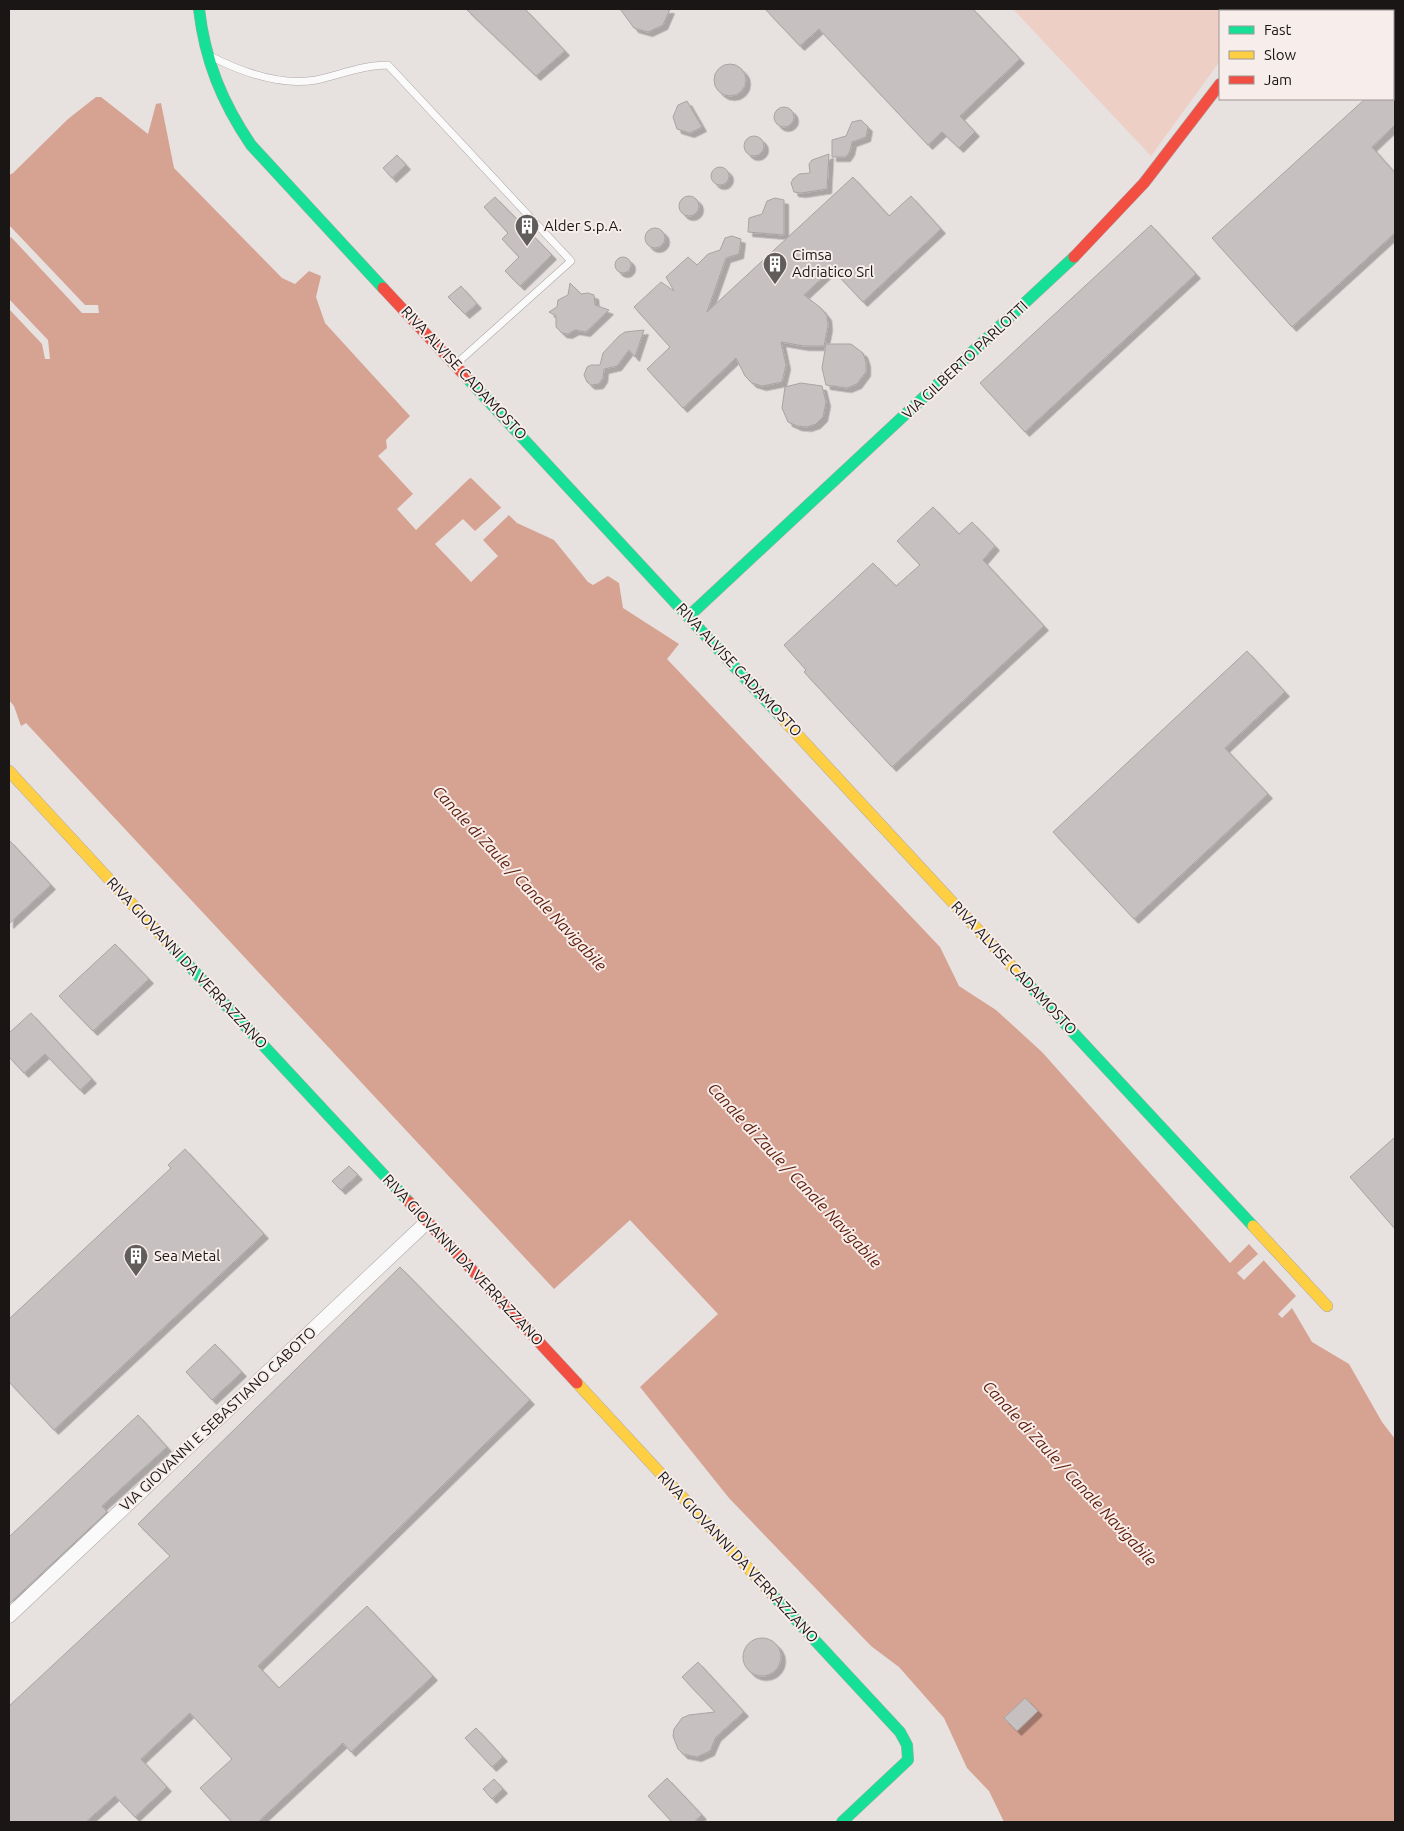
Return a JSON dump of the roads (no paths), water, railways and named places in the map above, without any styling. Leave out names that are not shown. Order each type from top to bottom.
[{"type":"street","name":"RIVA ALVISE CADAMOSTO","points":[[199,9],[205,54],[232,118],[251,145],[1327,1306]]},
{"type":"street","name":"VIA GILBERTO PARLOTTI","points":[[689,616],[1061,271],[1144,183],[1219,85]]},
{"type":"street","name":"RIVA GIOVANNI DA VERRAZZANO","points":[[9,771],[900,1732],[908,1753],[904,1765],[842,1822]]},
{"type":"street","name":"VIA GIOVANNI E SEBASTIANO CABOTO","points":[[9,1616],[427,1222]]},
{"type":"lane","points":[[205,54],[231,66],[284,80],[315,80],[374,65],[388,65],[571,261],[456,364]]},
{"type":"water","name":"Canale di Zaule / Canale Navigabile","points":[[96,97],[101,97],[148,134],[156,104],[161,103],[174,168],[282,278],[295,284],[309,271],[321,276],[316,297],[325,323],[410,416],[386,440],[387,448],[378,456],[425,507],[443,500],[460,482],[471,478],[517,523],[554,540],[588,582],[593,585],[608,576],[619,583],[623,608],[679,644],[667,659],[940,947],[959,986],[996,1010],[1042,1052],[1230,1263],[1249,1244],[1296,1296],[1278,1314],[1282,1318],[1292,1308],[1312,1342],[1349,1364],[1382,1422],[1395,1439],[1395,1822],[1004,1822],[989,1791],[967,1768],[944,1718],[899,1667],[871,1646],[729,1498],[640,1387],[718,1314],[630,1220],[554,1289],[26,723],[21,726],[14,706],[9,700],[9,309],[42,344],[45,359],[50,359],[48,340],[9,299],[9,239],[11,237],[82,313],[99,313],[98,305],[85,305],[9,225],[9,175],[68,119]]},
{"type":"place","name":"Alder S.p.A.","points":[[527,247]]},
{"type":"place","name":"Cimsa Adriatico Srl","points":[[775,285]]},
{"type":"place","name":"Sea Metal","points":[[136,1277]]}]
